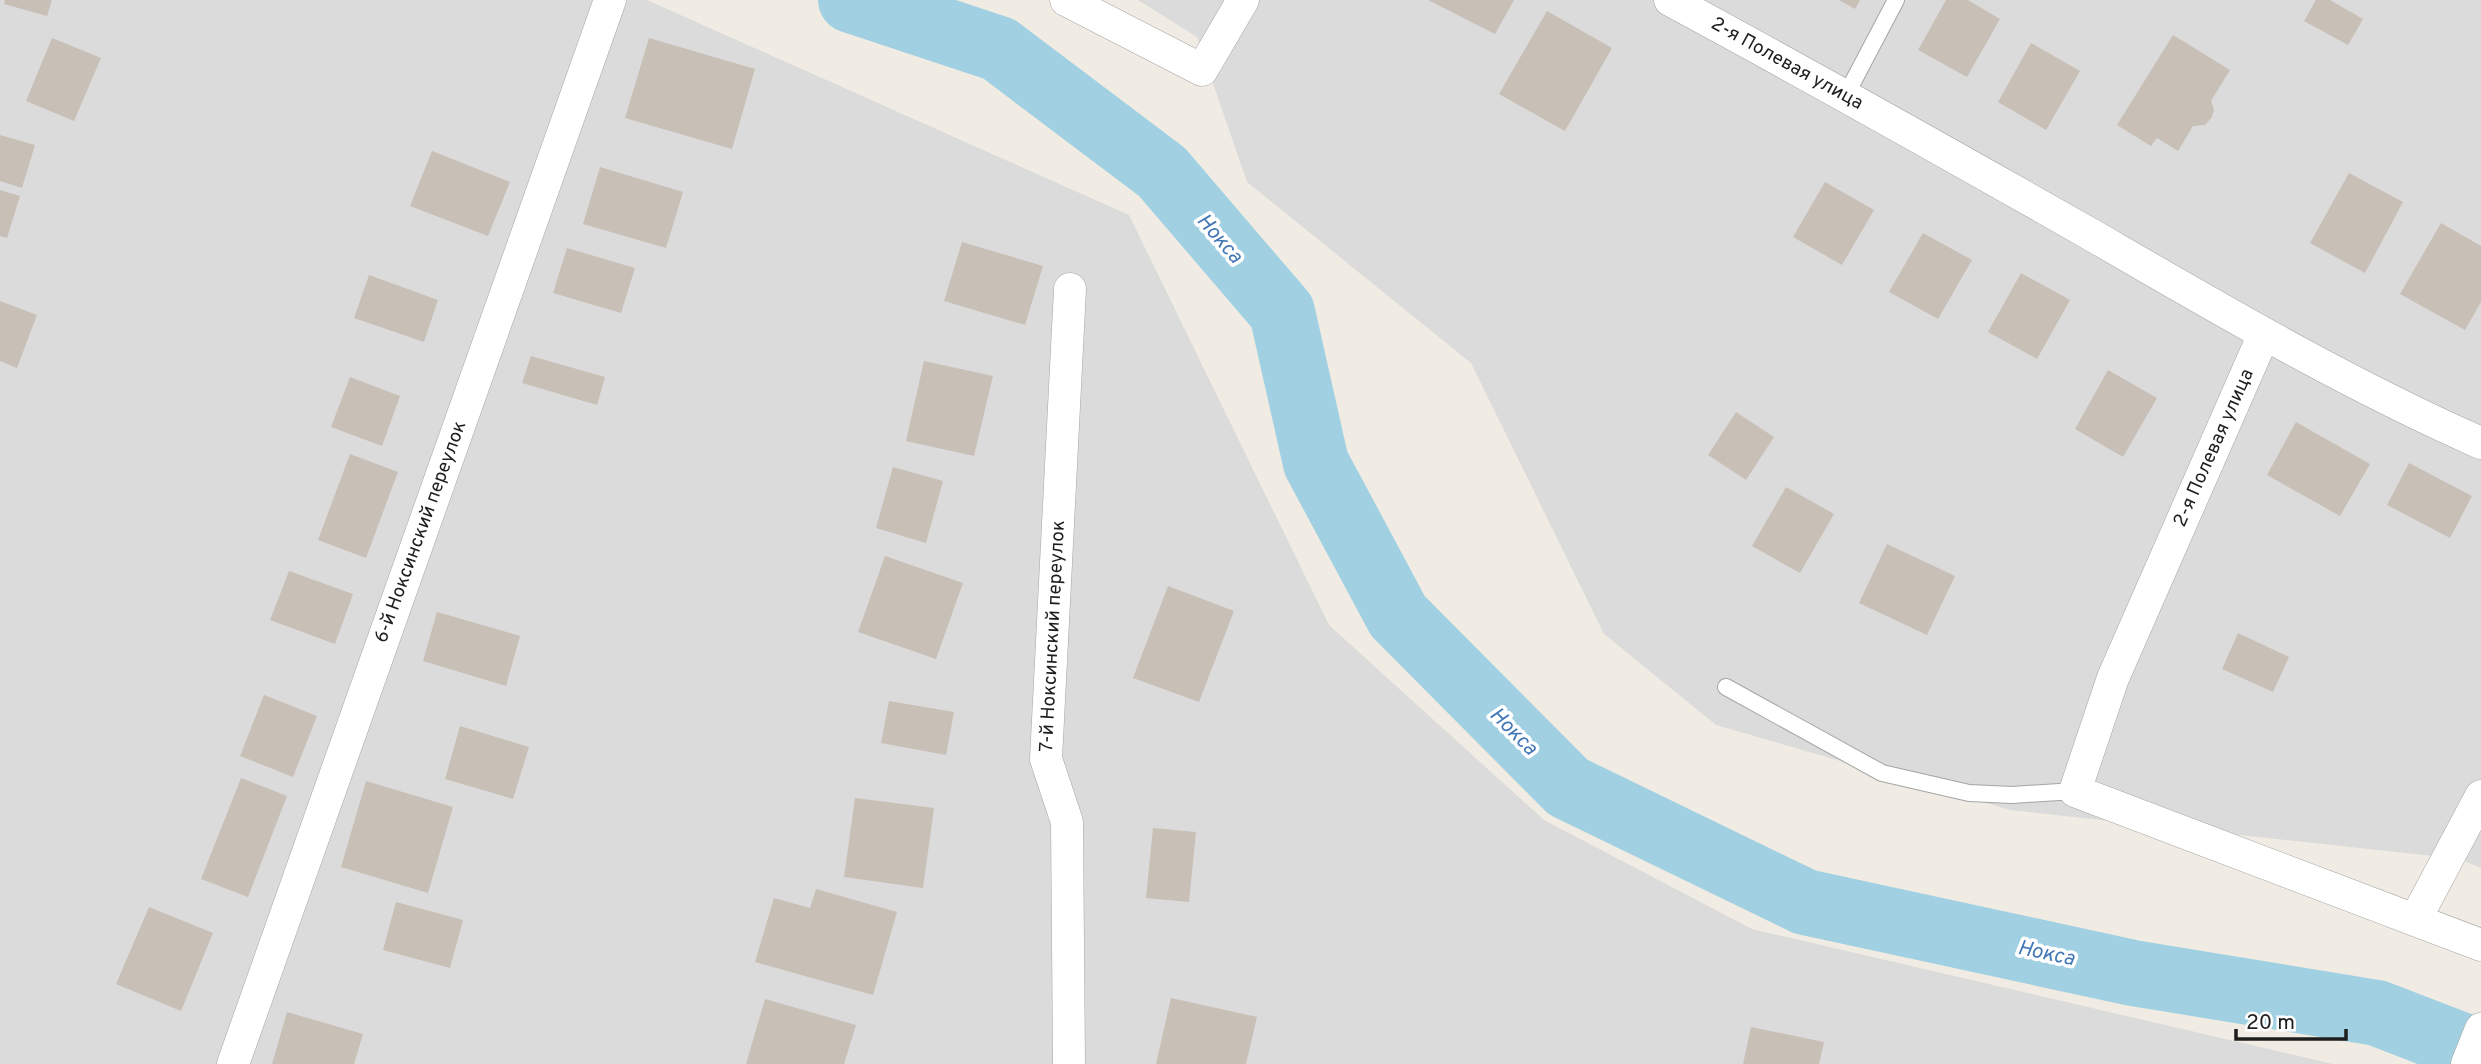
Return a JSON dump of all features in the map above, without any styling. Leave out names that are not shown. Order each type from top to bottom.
[{"type":"street","name":"6-й Ноксинский переулок","points":[[233,1064],[610,0]]},
{"type":"street","points":[[1066,0],[1202,70],[1243,0]]},
{"type":"street","name":"2-я Полевая улица","points":[[1670,0],[1846,95],[2264,334],[2113,678],[2075,791]]},
{"type":"street","name":"7-й Ноксинский переулок","points":[[1069,1064],[1067,822],[1046,759],[1070,289]]},
{"type":"street","points":[[2264,334],[2406,410],[2481,443]]},
{"type":"street","points":[[2075,791],[2481,945]]},
{"type":"street","points":[[2415,920],[2481,796]]},
{"type":"street","points":[[2467,1064],[2481,1029]]},
{"type":"lane","points":[[1846,95],[1896,0]]},
{"type":"lane","points":[[1726,687],[1882,773],[1969,793],[2012,795],[2075,791]]},
{"type":"shaded area","points":[[0,0],[647,0],[1129,215],[1329,625],[1544,820],[1752,929],[2333,1064],[0,1064]]},
{"type":"shaded area","points":[[1138,0],[2481,0],[2481,868],[2460,859],[2010,810],[1716,725],[1604,634],[1471,363],[1247,182],[1197,37]]},
{"type":"building","points":[[5,0],[52,0],[47,16],[4,4]]},
{"type":"building","points":[[1428,0],[1514,0],[1495,34]]},
{"type":"building","points":[[1839,0],[1860,0],[1855,9]]},
{"type":"building","points":[[1946,0],[1968,0],[2000,19],[1967,77],[1918,50]]},
{"type":"building","points":[[2316,0],[2330,0],[2363,19],[2348,45],[2304,21]]},
{"type":"building","points":[[1547,11],[1612,48],[1565,131],[1499,94]]},
{"type":"building","points":[[2173,35],[2230,70],[2211,101],[2214,110],[2212,117],[2205,125],[2193,126],[2178,151],[2157,138],[2151,146],[2117,125]]},
{"type":"building","points":[[52,38],[101,58],[74,121],[26,101]]},
{"type":"building","points":[[649,38],[755,69],[732,149],[625,118]]},
{"type":"building","points":[[2031,43],[2080,71],[2046,130],[1998,102]]},
{"type":"building","points":[[0,135],[35,145],[22,188],[0,181]]},
{"type":"building","points":[[432,151],[510,182],[488,236],[410,206]]},
{"type":"building","points":[[600,167],[683,192],[666,248],[583,224]]},
{"type":"building","points":[[2349,173],[2403,202],[2365,273],[2310,243]]},
{"type":"building","points":[[1825,182],[1874,210],[1842,265],[1793,237]]},
{"type":"building","points":[[0,190],[20,196],[7,238],[0,236]]},
{"type":"building","points":[[2441,223],[2481,246],[2481,302],[2465,330],[2400,294]]},
{"type":"building","points":[[1923,233],[1972,260],[1938,319],[1889,292]]},
{"type":"building","points":[[962,242],[1043,266],[1025,325],[944,301]]},
{"type":"building","points":[[567,248],[635,268],[621,313],[553,293]]},
{"type":"building","points":[[2021,273],[2070,300],[2037,359],[1988,332]]},
{"type":"building","points":[[369,275],[438,300],[424,342],[354,318]]},
{"type":"building","points":[[0,301],[37,315],[17,368],[0,361]]},
{"type":"building","points":[[531,356],[605,377],[597,405],[522,383]]},
{"type":"building","points":[[924,361],[993,376],[974,456],[906,441]]},
{"type":"building","points":[[2108,370],[2157,398],[2123,457],[2075,429]]},
{"type":"building","points":[[350,377],[400,396],[382,446],[331,427]]},
{"type":"building","points":[[1736,412],[1774,437],[1746,480],[1708,455]]},
{"type":"building","points":[[2296,422],[2370,464],[2340,516],[2267,475]]},
{"type":"building","points":[[350,454],[398,472],[366,558],[318,540]]},
{"type":"building","points":[[2409,463],[2472,496],[2450,538],[2387,505]]},
{"type":"building","points":[[893,467],[943,481],[926,543],[876,528]]},
{"type":"building","points":[[1786,487],[1834,514],[1800,573],[1752,546]]},
{"type":"building","points":[[1887,544],[1955,576],[1927,635],[1859,603]]},
{"type":"building","points":[[885,556],[963,583],[936,659],[858,632]]},
{"type":"building","points":[[289,571],[353,594],[335,644],[270,620]]},
{"type":"building","points":[[1168,586],[1234,611],[1199,702],[1133,678]]},
{"type":"building","points":[[437,612],[520,636],[506,686],[423,661]]},
{"type":"building","points":[[2238,633],[2289,657],[2273,692],[2222,669]]},
{"type":"building","points":[[264,695],[317,716],[293,777],[240,756]]},
{"type":"building","points":[[889,701],[954,712],[946,755],[881,743]]},
{"type":"building","points":[[460,726],[529,747],[513,799],[445,779]]},
{"type":"building","points":[[241,778],[287,796],[248,897],[201,879]]},
{"type":"building","points":[[366,781],[453,807],[428,893],[341,867]]},
{"type":"building","points":[[855,798],[934,808],[923,888],[844,877]]},
{"type":"building","points":[[1153,828],[1196,832],[1189,902],[1146,898]]},
{"type":"building","points":[[816,889],[897,912],[873,995],[755,962],[774,898],[810,908]]},
{"type":"building","points":[[396,902],[463,920],[450,968],[383,950]]},
{"type":"building","points":[[149,907],[213,933],[181,1011],[116,984]]},
{"type":"building","points":[[1171,998],[1257,1017],[1246,1064],[1156,1064]]},
{"type":"building","points":[[765,999],[856,1025],[844,1064],[746,1064]]},
{"type":"building","points":[[287,1012],[363,1034],[354,1064],[272,1064]]},
{"type":"building","points":[[1751,1027],[1824,1042],[1819,1064],[1743,1064]]},
{"type":"waterway","name":"Нокса","points":[[851,0],[999,49],[1162,172],[1282,312],[1316,463],[1398,616],[1568,787],[1805,902],[2133,973],[2377,1013],[2481,1053]]}]
